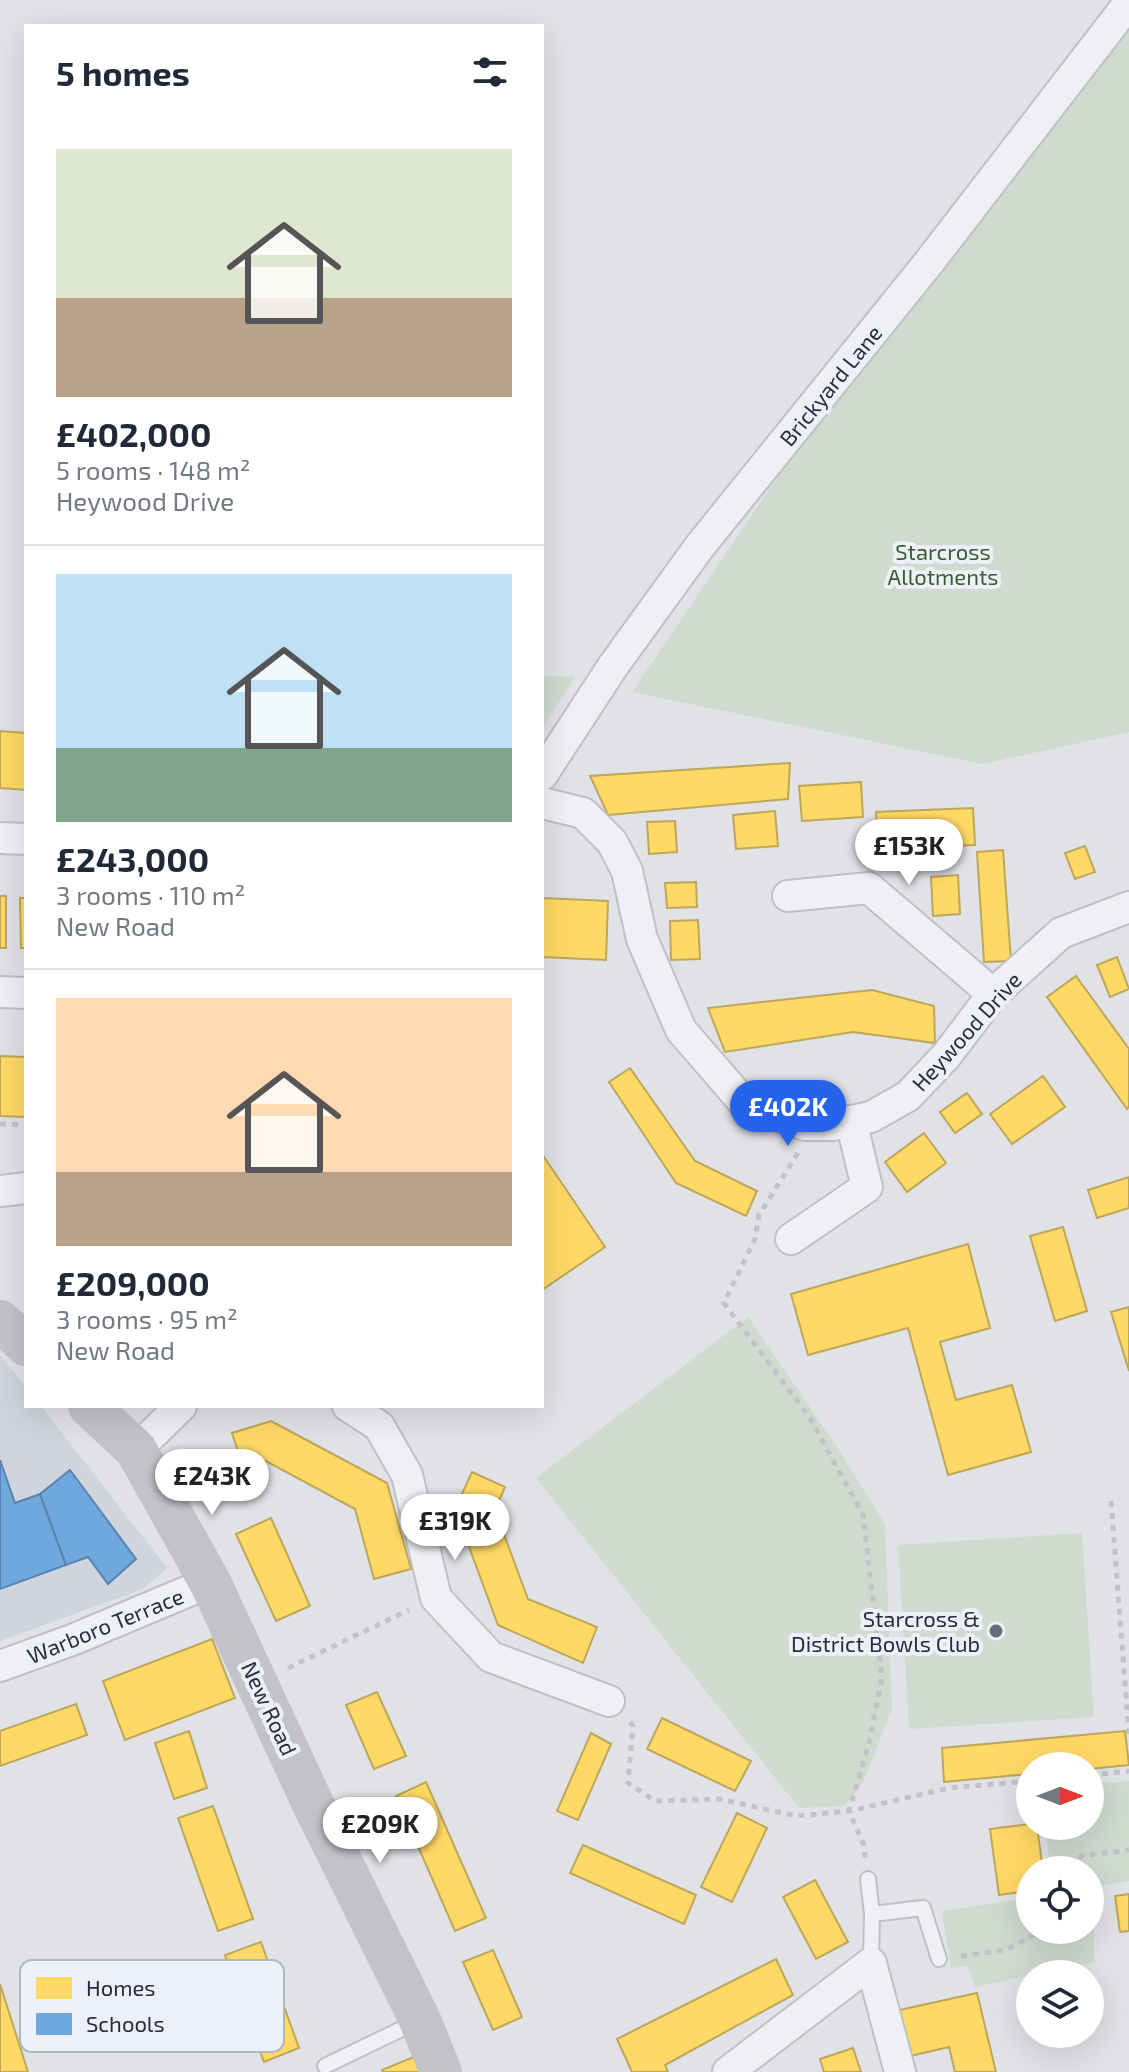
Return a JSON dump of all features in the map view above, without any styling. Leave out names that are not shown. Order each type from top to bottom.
[{"type":"street","name":"Brickyard Lane","points":[[544,772],[613,666],[700,546],[930,261],[1129,3]]},
{"type":"street","name":"Heywood Drive","points":[[544,803],[583,813],[612,842],[627,871],[642,939],[681,1030],[745,1104],[805,1125],[833,1125],[871,1117],[908,1096],[946,1056],[993,994],[1061,933],[1129,907]]},
{"type":"street","points":[[0,838],[24,839]]},
{"type":"street","points":[[788,896],[869,888],[993,994]]},
{"type":"street","points":[[0,992],[24,993]]},
{"type":"street","points":[[791,1239],[867,1187],[851,1121]]},
{"type":"street","points":[[0,1191],[24,1188]]},
{"type":"street","points":[[0,1321],[24,1343]]},
{"type":"street","name":"New Road","points":[[91,1408],[136,1450],[210,1582],[313,1804],[420,2020],[441,2072]]},
{"type":"street","points":[[136,1450],[179,1408]]},
{"type":"street","points":[[351,1408],[379,1426],[407,1475],[436,1598],[491,1657],[609,1701]]},
{"type":"street","name":"Warboro Terrace","points":[[0,1666],[72,1640],[210,1582]]},
{"type":"street","points":[[728,2072],[871,1963],[900,2072]]},
{"type":"lane","points":[[868,1879],[872,1914],[871,1963]]},
{"type":"lane","points":[[872,1914],[923,1908],[939,1959]]},
{"type":"lane","points":[[325,2066],[420,2020]]},
{"type":"path","points":[[0,1124],[24,1125]]},
{"type":"path","points":[[805,1125],[798,1152],[759,1215],[755,1239],[724,1303],[810,1418],[863,1515],[882,1678],[869,1743],[849,1811],[864,1845],[868,1879]]},
{"type":"path","points":[[1111,1501],[1129,1734]]},
{"type":"path","points":[[259,1683],[436,1598]]},
{"type":"path","points":[[609,1701],[633,1726],[628,1783],[655,1801],[719,1799],[797,1816],[849,1811],[949,1788],[1016,1782]]},
{"type":"path","points":[[1104,1774],[1129,1771]]},
{"type":"path","points":[[1081,1856],[1129,1850]]},
{"type":"path","points":[[939,1959],[1006,1950],[1017,1944]]},
{"type":"shaded area","points":[[0,1355],[24,1385],[24,1408],[43,1408],[167,1568],[143,1589],[0,1641]]},
{"type":"green space","name":"Starcross Allotments","points":[[1129,31],[1129,732],[983,764],[632,692],[844,379]]},
{"type":"green space","points":[[544,676],[575,677],[544,725]]},
{"type":"green space","points":[[748,1317],[839,1450],[885,1524],[892,1709],[863,1782],[844,1806],[799,1808],[536,1478]]},
{"type":"green space","name":"Starcross & District Bowls Club","points":[[1082,1533],[1094,1717],[909,1729],[898,1545]]},
{"type":"green space","points":[[1129,1781],[1129,1881],[1104,1885],[1104,1856],[1049,1856],[1047,1840],[1104,1840],[1104,1783]]},
{"type":"green space","points":[[1016,1900],[1016,1944],[1094,1944],[1094,1960],[1016,1960],[1016,1978],[975,1987],[968,1966],[951,1968],[942,1911]]},
{"type":"building: Homes","points":[[0,731],[24,733],[24,790],[0,788]]},
{"type":"building: Homes","points":[[790,763],[788,799],[608,815],[590,776]]},
{"type":"building: Homes","points":[[861,782],[863,817],[802,821],[799,786]]},
{"type":"building: Homes","points":[[973,808],[975,845],[878,849],[876,812]]},
{"type":"building: Homes","points":[[775,811],[778,846],[736,849],[733,815]]},
{"type":"building: Homes","points":[[675,821],[677,852],[649,854],[647,822]]},
{"type":"building: Homes","points":[[1085,846],[1095,872],[1075,879],[1065,853]]},
{"type":"building: Homes","points":[[1003,850],[1011,961],[984,962],[977,852]]},
{"type":"building: Homes","points":[[958,875],[960,914],[933,916],[931,877]]},
{"type":"building: Homes","points":[[696,882],[697,907],[667,908],[665,883]]},
{"type":"building: Homes","points":[[0,896],[6,896],[6,948],[0,948]]},
{"type":"building: Homes","points":[[20,898],[24,898],[24,948],[21,948]]},
{"type":"building: Homes","points":[[544,898],[608,901],[606,960],[544,957]]},
{"type":"building: Homes","points":[[698,920],[700,959],[671,960],[670,921]]},
{"type":"building: Homes","points":[[1117,957],[1129,989],[1110,997],[1097,965]]},
{"type":"building: Homes","points":[[1076,976],[1129,1049],[1127,1109],[1047,997]]},
{"type":"building: Homes","points":[[872,990],[934,1006],[935,1043],[853,1032],[725,1052],[708,1008]]},
{"type":"building: Homes","points":[[0,1056],[24,1057],[24,1117],[0,1116]]},
{"type":"building: Homes","points":[[630,1068],[695,1161],[757,1191],[746,1216],[676,1183],[609,1082]]},
{"type":"building: Homes","points":[[1043,1076],[1065,1107],[1012,1144],[990,1114]]},
{"type":"building: Homes","points":[[967,1093],[982,1114],[955,1133],[940,1112]]},
{"type":"building: Homes","points":[[924,1133],[946,1163],[907,1192],[885,1162]]},
{"type":"building: Homes","points":[[544,1157],[605,1247],[544,1289]]},
{"type":"building: Homes","points":[[1129,1177],[1129,1208],[1097,1218],[1088,1190]]},
{"type":"building: Homes","points":[[1063,1227],[1087,1311],[1055,1321],[1030,1236]]},
{"type":"building: Homes","points":[[968,1244],[990,1328],[940,1342],[956,1400],[1012,1385],[1031,1452],[948,1475],[908,1328],[808,1355],[791,1294]]},
{"type":"building: Homes","points":[[1129,1307],[1129,1371],[1111,1312]]},
{"type":"building: Homes","points":[[271,1421],[387,1483],[411,1569],[374,1579],[355,1509],[266,1461],[243,1467],[232,1433]]},
{"type":"building: Homes","points":[[472,1472],[505,1487],[495,1510],[528,1599],[597,1627],[583,1663],[498,1625],[455,1509]]},
{"type":"building: Homes","points":[[271,1518],[310,1606],[276,1621],[236,1534]]},
{"type":"building: Homes","points":[[212,1639],[235,1698],[125,1740],[103,1681]]},
{"type":"building: Homes","points":[[377,1692],[406,1756],[374,1769],[346,1705]]},
{"type":"building: Homes","points":[[76,1704],[87,1735],[0,1766],[0,1731]]},
{"type":"building: Homes","points":[[662,1718],[751,1761],[735,1791],[647,1749]]},
{"type":"building: Homes","points":[[189,1731],[207,1788],[174,1799],[155,1743]]},
{"type":"building: Homes","points":[[1125,1731],[1129,1765],[1104,1768],[1104,1752],[1016,1752],[1016,1775],[944,1782],[942,1748]]},
{"type":"building: Homes","points":[[591,1733],[611,1744],[578,1820],[557,1811]]},
{"type":"building: Homes","points":[[426,1782],[486,1918],[455,1931],[396,1796]]},
{"type":"building: Homes","points":[[213,1806],[253,1919],[218,1931],[178,1818]]},
{"type":"building: Homes","points":[[737,1813],[767,1828],[732,1902],[701,1887]]},
{"type":"building: Homes","points":[[1016,1826],[1016,1840],[1039,1840],[1041,1856],[1016,1856],[1016,1893],[999,1895],[990,1829]]},
{"type":"building: Homes","points":[[583,1845],[696,1895],[684,1924],[570,1873]]},
{"type":"building: Homes","points":[[815,1880],[848,1942],[816,1959],[783,1897]]},
{"type":"building: Homes","points":[[1129,1894],[1129,1931],[1120,1932],[1115,1896]]},
{"type":"building: Homes","points":[[261,1942],[267,1960],[227,1960],[225,1955]]},
{"type":"building: Homes","points":[[493,1950],[522,2017],[493,2030],[463,1962]]},
{"type":"building: Homes","points":[[776,1959],[793,1995],[665,2065],[668,2072],[632,2072],[617,2039]]},
{"type":"building: Homes","points":[[0,1984],[28,2072],[0,2072]]},
{"type":"building: Homes","points":[[977,1993],[996,2072],[955,2072],[949,2047],[906,2057],[895,2011]]},
{"type":"building: Homes","points":[[284,2006],[299,2048],[264,2062],[260,2052],[284,2052]]},
{"type":"building: Homes","points":[[853,2048],[861,2072],[824,2072],[820,2059]]},
{"type":"building: Homes","points":[[416,2056],[424,2072],[382,2070]]},
{"type":"building: Schools","points":[[0,1460],[15,1503],[40,1494],[66,1565],[0,1589]]},
{"type":"building: Schools","points":[[70,1470],[136,1559],[108,1584],[88,1557],[66,1565],[40,1494]]},
{"type":"place","name":"Starcross & District Bowls Club","points":[[996,1631]]}]
